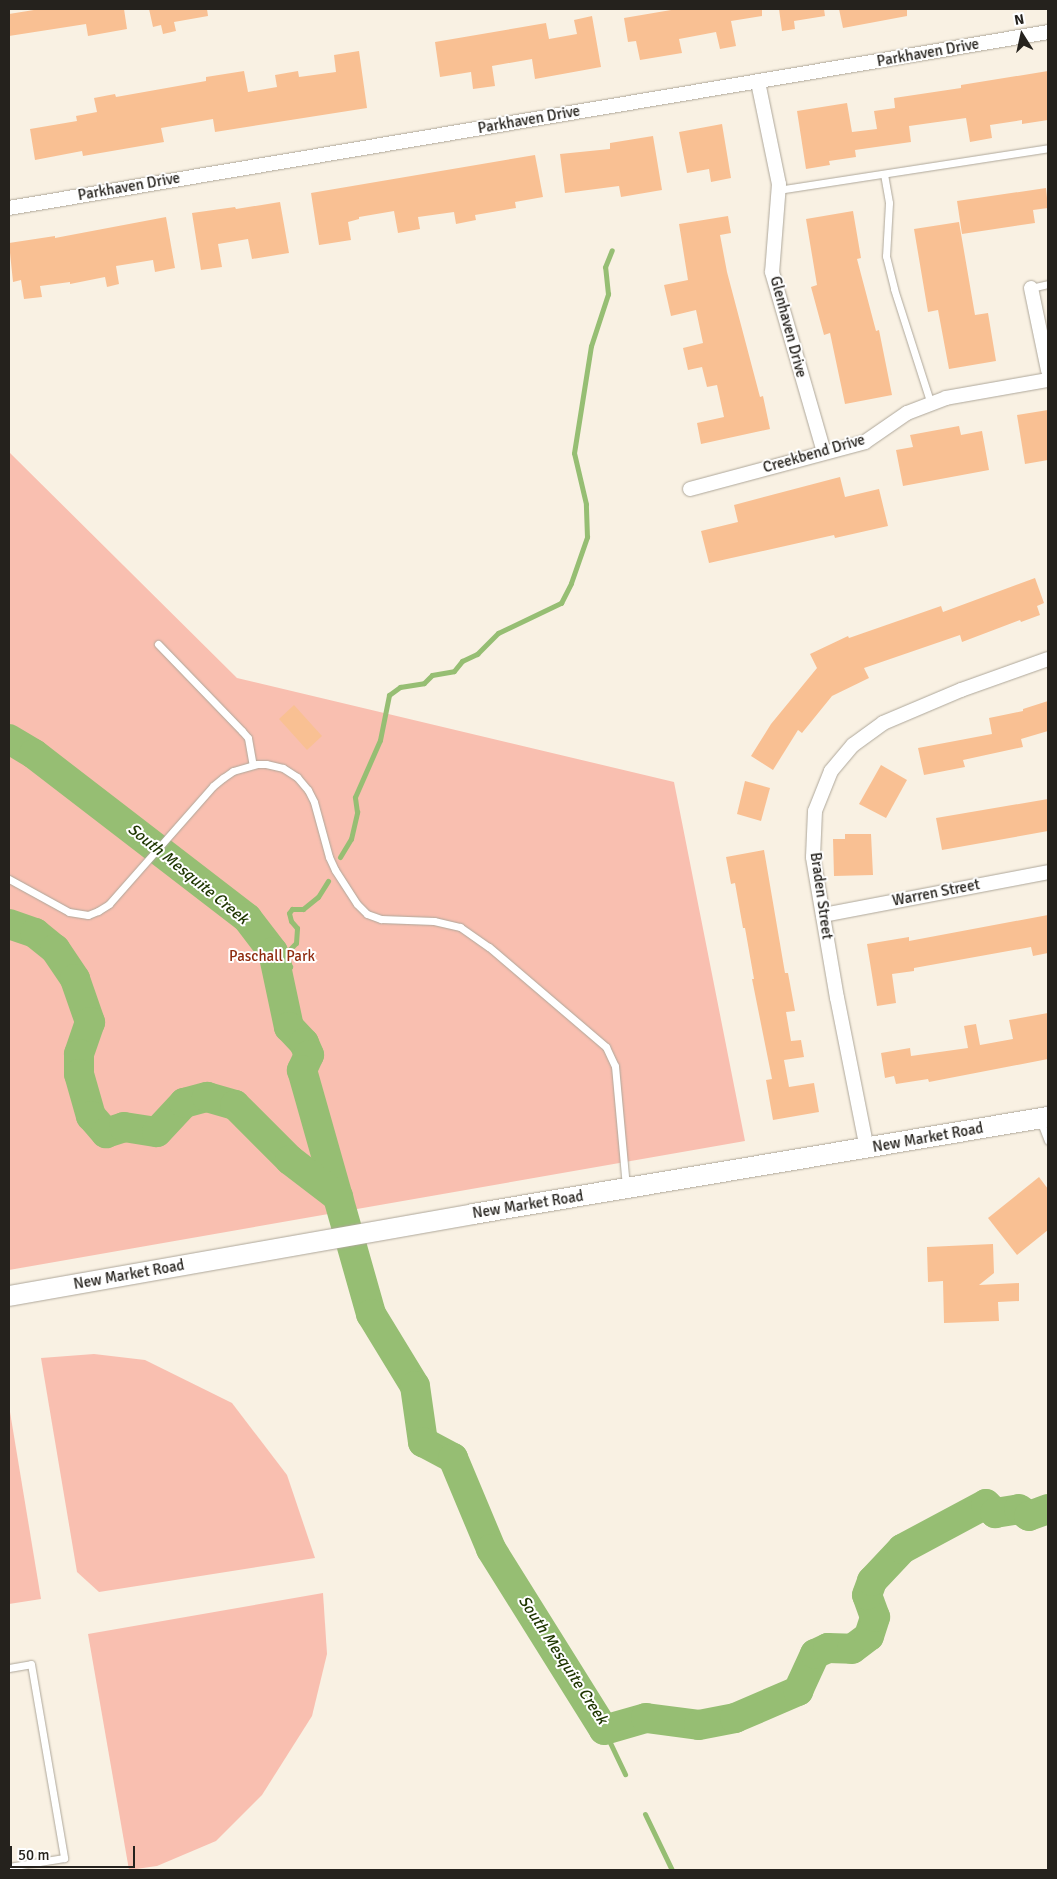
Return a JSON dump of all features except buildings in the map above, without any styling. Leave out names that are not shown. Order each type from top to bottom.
[{"type":"street","name":"Parkhaven Drive","points":[[9,208],[1048,32]]},
{"type":"street","name":"Glenhaven Drive","points":[[758,82],[778,190],[772,272],[824,452]]},
{"type":"street","points":[[1031,288],[1048,370]]},
{"type":"street","name":"Creekbend Drive","points":[[690,489],[865,442],[907,413],[946,398],[1048,380]]},
{"type":"street","name":"Braden Street","points":[[867,1149],[837,998],[813,857],[815,811],[831,771],[854,745],[882,723],[961,690],[1048,659]]},
{"type":"street","name":"Warren Street","points":[[824,915],[1048,872]]},
{"type":"street","name":"New Market Road","points":[[9,1296],[474,1214],[1044,1118]]},
{"type":"lane","points":[[778,190],[1048,148]]},
{"type":"lane","points":[[884,174],[888,203],[886,256],[894,289],[931,404]]},
{"type":"lane","points":[[1031,288],[1048,284]]},
{"type":"lane","points":[[158,644],[248,738],[253,765]]},
{"type":"lane","points":[[9,879],[69,912],[88,915],[98,911],[109,904],[213,786],[233,771],[253,765],[266,764],[283,768],[296,777],[308,790],[314,802],[335,870],[352,898],[366,914],[380,919],[434,921],[460,927],[489,947],[606,1047],[615,1066],[626,1189]]},
{"type":"lane","points":[[1044,1118],[1048,1141]]},
{"type":"lane","points":[[9,1668],[31,1664],[64,1858],[9,1867]]},
{"type":"green space","name":"Paschall Park","points":[[9,452],[237,678],[674,782],[745,1141],[9,1270]]},
{"type":"green space","points":[[94,1354],[145,1360],[232,1403],[287,1475],[315,1558],[99,1592],[77,1572],[41,1358]]},
{"type":"green space","points":[[9,1406],[41,1599],[9,1604]]},
{"type":"green space","points":[[323,1593],[327,1654],[312,1716],[262,1795],[216,1841],[157,1866],[129,1870],[88,1634]]},
{"type":"waterway","points":[[340,857],[351,839],[357,812],[355,797],[380,740],[389,695],[400,687],[424,683],[432,675],[454,671],[462,661],[477,654],[498,633],[561,603],[571,583],[587,537],[586,504],[574,453],[591,346],[608,294],[605,267],[612,250]]},
{"type":"waterway","name":"South Mesquite Creek","points":[[9,739],[34,754],[247,918],[273,952],[289,1027],[304,1043],[309,1055],[302,1070],[371,1314],[415,1386],[423,1442],[453,1458],[491,1549],[604,1730],[646,1718],[699,1725],[735,1718],[798,1691],[815,1654],[828,1648],[852,1649],[869,1636],[875,1617],[867,1595],[872,1581],[902,1549],[986,1504],[995,1513],[1019,1509],[1029,1516],[1048,1509]]},
{"type":"waterway","points":[[279,982],[290,967],[286,953],[296,943],[297,928],[291,921],[289,913],[292,909],[303,909],[318,897],[328,881]]},
{"type":"waterway","name":"South Mesquite Creek","points":[[9,924],[35,933],[55,949],[75,979],[90,1022],[79,1054],[79,1074],[91,1116],[106,1133],[124,1127],[157,1132],[184,1103],[207,1097],[235,1105],[290,1160],[338,1197]]},
{"type":"waterway","points":[[604,1730],[625,1774]]},
{"type":"waterway","points":[[645,1814],[672,1870]]}]
